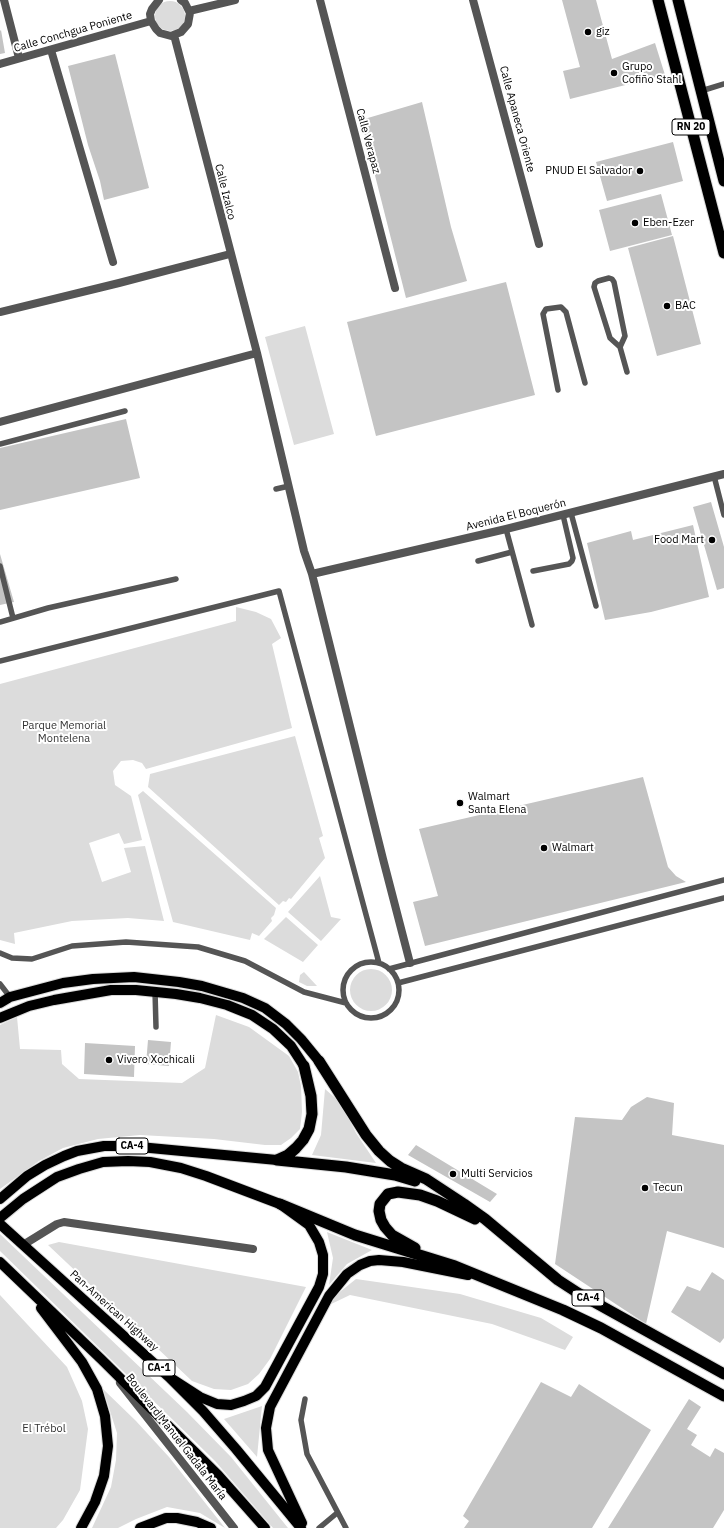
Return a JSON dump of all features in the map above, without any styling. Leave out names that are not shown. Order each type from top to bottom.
[{"type":"highway","name":"RN 20","points":[[658,0],[724,254]]},
{"type":"highway","name":"RN 20","points":[[678,0],[724,181]]},
{"type":"highway","points":[[319,1061],[366,1135],[379,1151],[401,1168],[426,1179],[464,1204]]},
{"type":"highway","points":[[277,1160],[288,1155],[296,1148],[303,1140],[309,1129],[312,1114],[312,1096],[304,1066]]},
{"type":"highway","name":"CA-4","points":[[277,1160],[395,1174],[439,1191],[464,1204],[558,1280],[578,1293],[724,1374]]},
{"type":"highway","points":[[455,1266],[411,1246],[392,1235],[381,1220],[379,1211],[380,1204],[388,1194],[398,1192],[420,1195],[437,1201],[504,1235]]},
{"type":"highway","name":"CA-4","points":[[280,1204],[355,1235],[455,1266],[563,1310],[601,1328],[724,1396]]},
{"type":"main road","points":[[0,1004],[10,997],[64,983],[93,979],[134,977],[202,986],[243,998],[265,1008],[286,1024],[301,1039],[319,1061]]},
{"type":"main road","points":[[0,1018],[29,1006],[86,993],[111,990],[155,991],[200,998],[227,1005],[252,1015],[273,1029],[291,1046],[304,1066]]},
{"type":"main road","name":"CA-4","points":[[0,1199],[27,1176],[58,1159],[78,1151],[104,1146],[128,1146],[277,1160]]},
{"type":"main road","name":"CA-4","points":[[0,1218],[23,1199],[57,1177],[103,1162],[150,1162],[181,1168],[280,1204]]},
{"type":"main road","points":[[169,1377],[200,1397],[217,1404],[231,1405],[244,1401],[256,1396],[265,1386],[319,1287],[323,1274],[323,1254],[319,1242],[309,1225],[280,1204]]},
{"type":"main road","name":"Pan-American Highway","points":[[0,1224],[169,1377],[236,1449],[303,1528]]},
{"type":"main road","points":[[303,1528],[268,1450],[266,1428],[270,1407],[329,1296],[347,1274],[360,1265],[370,1261],[379,1260],[403,1262],[480,1277]]},
{"type":"main road","points":[[0,1262],[101,1359],[218,1475],[265,1528]]},
{"type":"main road","points":[[20,1281],[82,1362],[97,1389],[105,1416],[108,1446],[104,1476],[95,1502],[81,1528]]},
{"type":"main road","points":[[140,1528],[166,1518],[178,1518],[197,1522],[211,1528]]},
{"type":"street","points":[[4,0],[19,58]]},
{"type":"street","points":[[158,0],[150,14],[151,21],[156,29],[165,35],[174,35],[181,32],[188,24],[190,19],[189,11],[185,3],[181,0]]},
{"type":"street","points":[[189,11],[235,0]]},
{"type":"street","name":"Calle Verapaz","points":[[320,0],[395,288]]},
{"type":"street","name":"Calle Apaneca Oriente","points":[[473,0],[539,244]]},
{"type":"street","name":"Calle Conchgua Poniente","points":[[0,64],[151,21]]},
{"type":"street","name":"Calle Izalco","points":[[174,35],[257,353],[304,551],[312,574],[410,963]]},
{"type":"street","points":[[50,50],[113,262]]},
{"type":"street","points":[[0,312],[230,254]]},
{"type":"street","points":[[0,422],[257,353]]},
{"type":"street","name":"Avenida El Boquerón","points":[[312,574],[506,529],[724,474]]},
{"type":"street","points":[[23,1245],[57,1224],[64,1222],[252,1249]]},
{"type":"street","name":"Boulevard Manuel Gadala María","points":[[101,1359],[234,1528]]},
{"type":"lane","points":[[701,91],[724,84]]},
{"type":"lane","points":[[620,347],[625,336],[614,282],[609,278],[598,281],[594,287],[610,338],[620,347],[627,372]]},
{"type":"lane","points":[[558,390],[543,314],[546,309],[561,307],[566,312],[585,383]]},
{"type":"lane","points":[[0,444],[124,412]]},
{"type":"lane","points":[[714,476],[722,496],[724,515]]},
{"type":"lane","points":[[276,489],[289,486]]},
{"type":"lane","points":[[533,571],[569,564],[572,561],[573,558],[567,514]]},
{"type":"lane","points":[[567,514],[596,606]]},
{"type":"lane","points":[[506,529],[532,625]]},
{"type":"lane","points":[[478,561],[512,552]]},
{"type":"lane","points":[[0,566],[13,618]]},
{"type":"lane","points":[[0,622],[48,608],[176,579]]},
{"type":"lane","points":[[0,661],[279,591],[379,963]]},
{"type":"lane","points":[[389,969],[724,880]]},
{"type":"lane","points":[[398,983],[724,898]]},
{"type":"lane","points":[[0,953],[12,958],[32,959],[72,946],[126,942],[198,947],[245,962],[304,992],[346,1003]]},
{"type":"lane","points":[[370,962],[379,963],[389,969],[398,983],[399,992],[397,1001],[392,1009],[385,1015],[376,1018],[367,1018],[355,1013],[346,1003],[343,994],[343,985],[346,976],[352,969],[361,964],[370,962]]},
{"type":"lane","points":[[0,984],[10,997]]},
{"type":"lane","points":[[155,991],[156,1027]]},
{"type":"lane","points":[[305,1400],[301,1420],[307,1454],[346,1528]]},
{"type":"lane","points":[[319,1528],[337,1512]]},
{"type":"green space","points":[[170,1],[176,2],[184,10],[184,22],[176,30],[170,31],[164,30],[156,22],[155,16],[156,10],[164,2]]},
{"type":"green space","points":[[305,326],[334,434],[294,445],[265,337]]},
{"type":"green space","name":"Parque Memorial Montelena","points":[[236,607],[256,612],[271,619],[281,638],[272,644],[292,728],[146,769],[142,763],[133,760],[121,761],[113,771],[115,785],[131,796],[142,840],[124,844],[119,833],[89,843],[102,882],[131,872],[124,848],[145,846],[164,921],[128,918],[72,921],[14,933],[15,944],[0,940],[0,684],[236,621]]},
{"type":"green space","points":[[295,736],[323,836],[319,838],[325,858],[291,899],[289,898],[286,902],[283,901],[279,905],[148,787],[150,774]]},
{"type":"green space","points":[[143,791],[276,908],[274,915],[271,918],[272,921],[259,936],[252,933],[250,940],[173,922],[138,795]]},
{"type":"green space","points":[[320,876],[331,917],[341,919],[321,941],[288,912]]},
{"type":"green space","points":[[286,917],[318,945],[303,962],[264,939]]},
{"type":"green space","points":[[367,969],[375,969],[386,975],[392,986],[392,994],[386,1005],[375,1011],[367,1011],[356,1005],[350,994],[350,986],[356,975]]},
{"type":"green space","points":[[304,972],[317,986],[307,986],[299,982],[300,975]]},
{"type":"green space","points":[[216,1015],[249,1027],[289,1056],[298,1072],[301,1086],[302,1112],[300,1129],[291,1138],[281,1145],[265,1145],[214,1139],[140,1135],[98,1139],[63,1148],[39,1161],[0,1189],[0,1025],[17,1017],[20,1049],[61,1050],[62,1064],[79,1079],[182,1083],[205,1068]]},
{"type":"green space","points":[[325,1089],[341,1103],[356,1133],[376,1163],[312,1155],[321,1135]]},
{"type":"green space","points":[[327,1232],[372,1250],[347,1264],[329,1285],[333,1258]]},
{"type":"green space","points":[[0,1234],[187,1412],[231,1457],[288,1528],[273,1528],[215,1461],[0,1251]]},
{"type":"green space","points":[[59,1242],[306,1287],[270,1359],[259,1374],[248,1384],[231,1390],[214,1389],[192,1381],[48,1245]]},
{"type":"green space","points":[[356,1279],[460,1294],[541,1318],[573,1337],[565,1350],[492,1324],[350,1295],[327,1306],[336,1295]]},
{"type":"green space","name":"El Trébol","points":[[0,1295],[67,1367],[82,1401],[88,1429],[80,1490],[63,1520],[56,1528],[0,1528]]},
{"type":"green space","points":[[103,1389],[136,1421],[169,1457],[225,1528],[200,1513],[167,1507],[118,1528],[92,1528],[111,1487],[116,1460],[117,1433]]},
{"type":"green space","points":[[262,1406],[257,1457],[224,1419]]},
{"type":"building","points":[[562,0],[596,0],[612,59],[655,43],[665,75],[570,99],[563,71],[580,67]]},
{"type":"building","points":[[1,30],[5,53],[0,54],[0,31]]},
{"type":"building","points":[[115,54],[149,188],[104,200],[68,66]]},
{"type":"building","points":[[422,102],[451,227],[467,281],[406,298],[361,120]]},
{"type":"building","name":"PNUD El Salvador","points":[[673,142],[683,181],[607,201],[596,162]]},
{"type":"building","name":"Eben-Ezer","points":[[661,194],[672,235],[610,251],[599,210]]},
{"type":"building","name":"BAC","points":[[673,236],[701,344],[657,356],[628,248]]},
{"type":"building","points":[[506,282],[535,395],[376,436],[347,322]]},
{"type":"building","points":[[126,419],[140,478],[0,510],[0,448]]},
{"type":"building","points":[[711,502],[724,547],[724,588],[717,590],[693,507]]},
{"type":"building","points":[[693,525],[709,597],[651,612],[605,620],[587,543],[631,531],[633,540]]},
{"type":"building","points":[[0,554],[14,602],[0,605]]},
{"type":"building","name":"Walmart","points":[[643,777],[668,867],[676,876],[686,882],[425,946],[413,902],[438,896],[419,829]]},
{"type":"building","points":[[148,1040],[171,1042],[169,1066],[146,1064]]},
{"type":"building","name":"Vivero Xochicali","points":[[85,1043],[135,1046],[134,1077],[84,1074]]},
{"type":"building","name":"Tecun","points":[[647,1097],[674,1103],[672,1135],[724,1145],[724,1248],[667,1231],[646,1324],[555,1264],[575,1117],[622,1120],[631,1107]]},
{"type":"building","name":"Multi Servicios","points":[[416,1145],[497,1194],[490,1202],[408,1155]]},
{"type":"building","points":[[712,1272],[724,1280],[724,1338],[720,1343],[671,1312],[687,1286],[700,1291]]},
{"type":"building","points":[[541,1382],[571,1397],[579,1384],[651,1430],[592,1528],[464,1528],[469,1521],[463,1516]]},
{"type":"building","points":[[689,1399],[701,1407],[687,1429],[697,1435],[691,1445],[710,1457],[715,1448],[724,1453],[724,1510],[713,1528],[608,1528]]},
{"type":"place","name":"giz","points":[[588,32]]},
{"type":"place","name":"Grupo Cofiño Stahl","points":[[614,73]]},
{"type":"place","name":"PNUD El Salvador","points":[[640,171]]},
{"type":"place","name":"Eben-Ezer","points":[[635,223]]},
{"type":"place","name":"BAC","points":[[667,306]]},
{"type":"place","name":"Food Mart","points":[[712,540]]},
{"type":"place","name":"Walmart Santa Elena","points":[[460,803]]},
{"type":"place","name":"Walmart","points":[[544,848]]},
{"type":"place","name":"Vivero Xochicali","points":[[109,1060]]},
{"type":"place","name":"Multi Servicios","points":[[453,1174]]},
{"type":"place","name":"Tecun","points":[[645,1188]]}]
